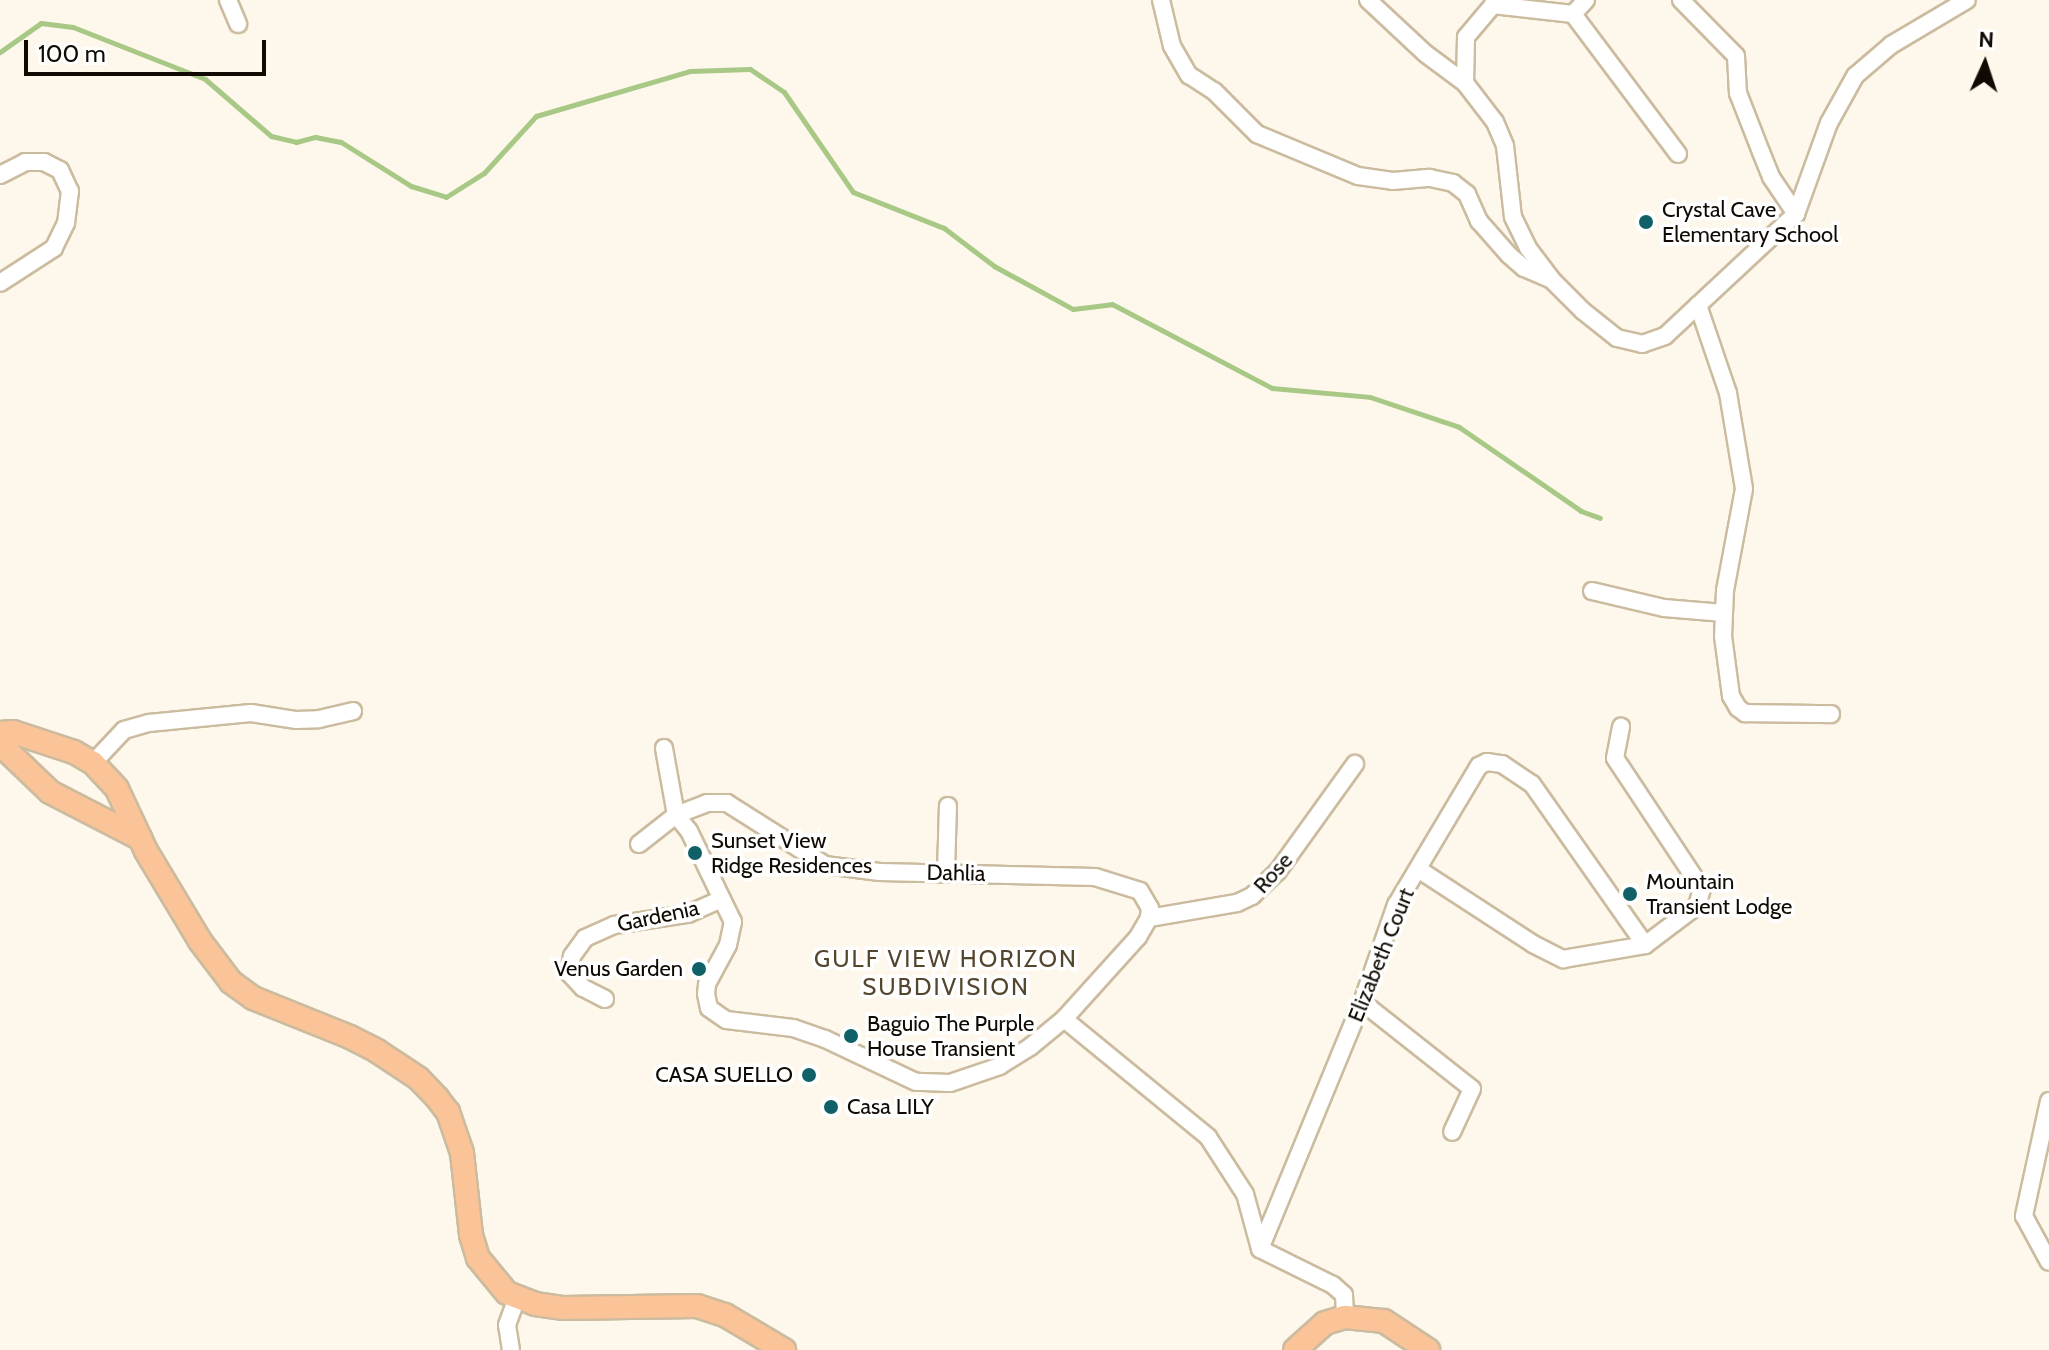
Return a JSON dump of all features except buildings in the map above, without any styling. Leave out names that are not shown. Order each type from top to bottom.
[{"type":"main road","points":[[0,733],[13,732],[46,741],[93,763],[117,789],[141,839],[200,941],[231,982],[263,1003],[350,1037],[377,1051],[418,1078],[437,1098],[448,1112],[462,1153],[471,1235],[478,1258],[491,1279],[517,1298],[564,1308],[697,1306],[725,1315],[784,1350]]},
{"type":"main road","points":[[0,744],[50,792],[141,839]]},
{"type":"main road","points":[[1295,1350],[1325,1323],[1345,1317],[1384,1321],[1428,1350]]},
{"type":"street","points":[[1161,0],[1172,46],[1189,75],[1214,91],[1257,134],[1358,176],[1393,181],[1430,178],[1453,183],[1467,194],[1479,221],[1509,255],[1524,268],[1551,279]]},
{"type":"street","points":[[1368,0],[1426,54],[1465,83],[1495,122],[1508,161],[1513,217],[1518,230],[1551,279],[1583,311],[1629,343],[1642,344],[1665,336],[1796,214],[1816,168],[1829,123],[1855,76],[1891,45],[1967,0]]},
{"type":"street","points":[[1573,14],[1586,0]]},
{"type":"street","points":[[1681,0],[1736,56],[1738,93],[1771,177],[1796,214]]},
{"type":"street","points":[[234,2],[238,24]]},
{"type":"street","points":[[1465,83],[1466,37],[1493,5],[1573,14],[1678,154]]},
{"type":"street","points":[[0,175],[25,162],[44,162],[60,170],[70,191],[66,223],[54,248],[0,283]]},
{"type":"street","points":[[1698,305],[1728,393],[1744,489],[1729,561],[1724,613],[1723,636],[1731,696],[1738,708],[1757,714],[1831,714]]},
{"type":"street","points":[[1592,591],[1664,608],[1724,613]]},
{"type":"street","points":[[93,763],[124,730],[149,723],[251,713],[296,720],[319,719],[353,711]]},
{"type":"street","points":[[1418,869],[1479,766],[1487,762],[1502,764],[1532,784],[1645,945],[1697,906],[1702,889],[1615,758],[1621,727]]},
{"type":"street","points":[[664,748],[676,815],[689,831],[733,922],[732,934],[707,984],[707,1002],[716,1015],[726,1020],[793,1028],[825,1039],[916,1082],[931,1084],[970,1078],[1000,1066],[1030,1047],[1064,1019],[1138,937],[1149,918]]},
{"type":"street","name":"Rose","points":[[1149,918],[1237,903],[1252,896],[1278,871],[1355,764]]},
{"type":"street","name":"Dahlia","points":[[639,844],[676,815],[707,803],[727,803],[825,865],[880,872],[1095,877],[1118,882],[1146,897],[1149,918]]},
{"type":"street","points":[[946,872],[948,806]]},
{"type":"street","name":"Elizabeth Court","points":[[1260,1249],[1362,1002],[1396,905],[1418,869],[1533,944],[1563,959],[1645,945]]},
{"type":"street","name":"Gardenia","points":[[605,999],[583,988],[569,973],[572,956],[585,938],[614,925],[688,914],[722,899]]},
{"type":"street","points":[[1362,1002],[1472,1089],[1452,1132]]},
{"type":"street","points":[[1064,1019],[1208,1137],[1245,1194],[1260,1249],[1333,1285],[1344,1295],[1345,1317]]},
{"type":"street","points":[[2049,1101],[2045,1144],[2024,1216],[2049,1262]]},
{"type":"street","points":[[511,1350],[507,1325],[517,1298]]},
{"type":"waterway","points":[[0,52],[41,23],[73,27],[205,79],[271,136],[296,142],[315,137],[341,142],[411,186],[446,197],[484,173],[536,116],[690,71],[750,69],[784,92],[853,192],[944,228],[994,266],[1073,309],[1112,304],[1272,388],[1370,397],[1459,427],[1581,511],[1600,518]]},
{"type":"place","name":"Crystal Cave Elementary School","points":[[1646,222]]},
{"type":"place","name":"Sunset View Ridge Residences","points":[[695,853]]},
{"type":"place","name":"Mountain Transient Lodge","points":[[1630,894]]},
{"type":"place","name":"Venus Garden","points":[[699,969]]},
{"type":"place","name":"Baguio The Purple House Transient","points":[[851,1036]]},
{"type":"place","name":"CASA SUELLO","points":[[809,1075]]},
{"type":"place","name":"Casa LILY","points":[[831,1107]]},
{"type":"district","name":"GULF VIEW HORIZON SUBDIVISION","points":[[946,973]]}]
